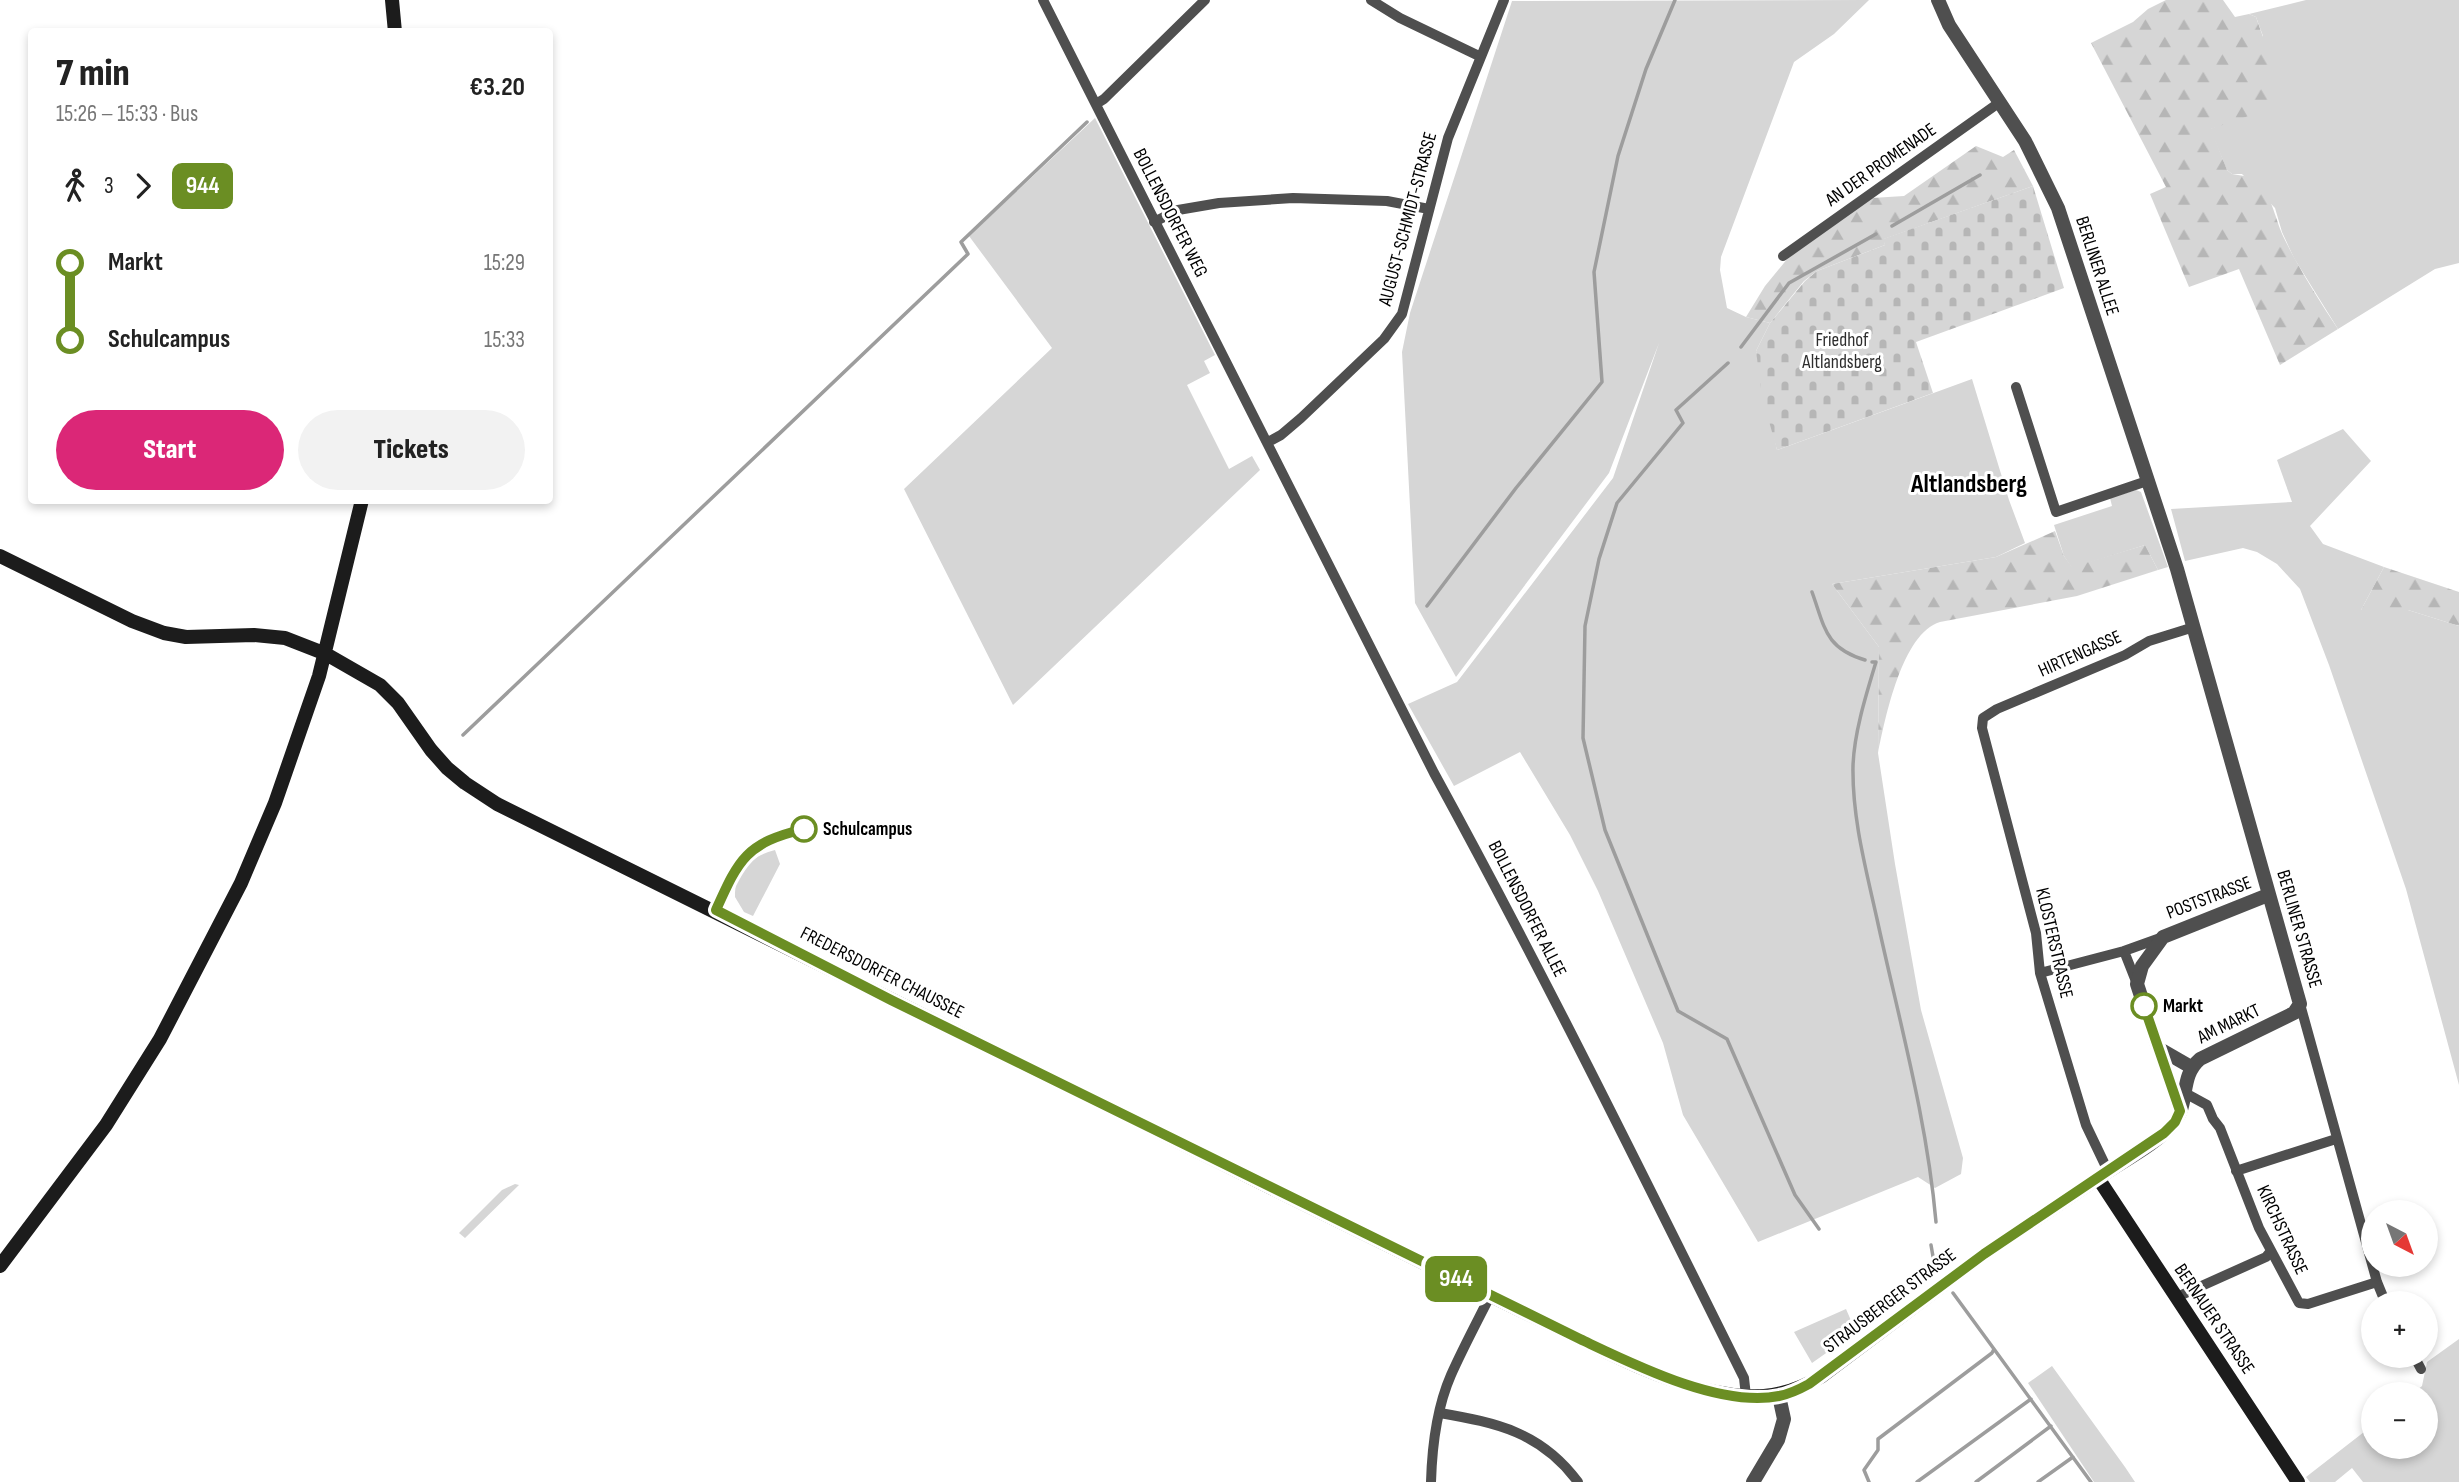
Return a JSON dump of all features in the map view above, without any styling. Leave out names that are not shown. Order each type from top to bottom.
[{"type":"main road","points":[[392,0],[395,28]]},
{"type":"main road","points":[[0,1266],[106,1125],[160,1039],[241,883],[287,769],[326,654],[361,504]]},
{"type":"main road","name":"FREDERSDORFER CHAUSSEE","points":[[0,556],[132,621],[164,633],[203,638],[254,635],[285,638],[326,654],[380,685],[398,703],[447,768],[497,804],[1490,1296],[1671,1380],[1746,1396],[1779,1396]]},
{"type":"main road","name":"BERNAUER STRASSE","points":[[2103,1175],[2177,1297],[2298,1482]]},
{"type":"main road","name":"STRAUSBERGER STRASSE","points":[[1779,1396],[1795,1391],[1822,1376],[1966,1267],[2103,1175]]},
{"type":"street","name":"BOLLENSDORFER WEG","points":[[1043,0],[1268,442]]},
{"type":"street","points":[[1096,104],[1205,0]]},
{"type":"street","points":[[1371,0],[1400,18],[1479,56]]},
{"type":"street","name":"AUGUST-SCHMIDT-STRASSE","points":[[1268,442],[1301,418],[1395,327],[1406,302],[1448,138],[1479,56],[1504,0]]},
{"type":"street","name":"BERLINER ALLEE","points":[[1938,0],[1949,26],[2031,152],[2058,208],[2175,565]]},
{"type":"street","name":"AN DER PROMENADE","points":[[1783,256],[2000,102]]},
{"type":"street","points":[[1154,222],[1178,210],[1219,203],[1293,198],[1387,201],[1429,209]]},
{"type":"street","points":[[2016,387],[2056,512],[2147,481]]},
{"type":"street","name":"BOLLENSDORFER ALLEE","points":[[1268,442],[1434,773],[1496,885],[1635,1159],[1744,1378],[1746,1396]]},
{"type":"street","name":"BERLINER STRASSE","points":[[2175,565],[2381,1291]]},
{"type":"street","name":"HIRTENGASSE","points":[[1983,718],[1997,709],[2125,655],[2149,641],[2194,627]]},
{"type":"street","name":"KLOSTERSTRASSE","points":[[1983,718],[1984,738],[2037,941],[2040,974],[2103,1175]]},
{"type":"street","name":"POSTSTRASSE","points":[[2040,974],[2124,951],[2268,895]]},
{"type":"street","name":"POSTSTRASSE","points":[[2137,984],[2142,966],[2163,937]]},
{"type":"street","points":[[2124,951],[2180,1111]]},
{"type":"street","name":"AM MARKT","points":[[2185,1093],[2191,1067],[2200,1059],[2294,1013],[2300,1003]]},
{"type":"street","points":[[2158,1048],[2191,1067]]},
{"type":"street","points":[[2185,1093],[2207,1105],[2220,1128],[2236,1171],[2336,1139]]},
{"type":"street","name":"STRAUSBERGER STRASSE","points":[[2103,1175],[2164,1133],[2175,1122],[2185,1093]]},
{"type":"street","name":"KIRCHSTRASSE","points":[[2236,1171],[2259,1228],[2299,1303],[2308,1304],[2377,1282]]},
{"type":"street","points":[[2177,1297],[2266,1257],[2271,1251]]},
{"type":"street","points":[[1431,1482],[1440,1413],[1451,1375],[1490,1296]]},
{"type":"street","points":[[1753,1482],[1778,1440],[1784,1419],[1779,1396]]},
{"type":"street","points":[[1440,1413],[1494,1423],[1522,1434],[1552,1453],[1578,1482]]},
{"type":"green space","points":[[1869,0],[1834,34],[1794,62],[1721,257],[1720,270],[1727,308],[1746,317],[1770,323],[1756,351],[1777,450],[1972,379],[2025,543],[1996,557],[1832,584],[1879,647],[1878,753],[1895,864],[1921,1010],[1963,1158],[1961,1174],[1935,1188],[1918,1177],[1758,1242],[1683,1115],[1663,1043],[1598,891],[1570,835],[1520,752],[1454,786],[1408,704],[1457,682],[1613,478],[1659,343],[1609,473],[1456,677],[1415,603],[1402,352],[1410,313],[1512,1]]},
{"type":"green space","points":[[2166,0],[2223,0],[2235,17],[2249,14],[2256,17],[2267,50],[2273,79],[2272,104],[2263,111],[2211,129],[2227,170],[2232,174],[2256,178],[2261,185],[2289,248],[2338,329],[2280,365],[2239,269],[2189,287],[2150,194],[2166,187],[2091,43],[2133,22],[2148,9]]},
{"type":"green space","points":[[2306,0],[2459,0],[2459,263],[2435,269],[2338,329],[2294,258],[2275,208],[2242,174],[2232,174],[2227,170],[2210,129],[2230,121],[2263,36],[2256,17],[2249,14]]},
{"type":"green space","points":[[1095,118],[1215,355],[1204,361],[1210,373],[1187,385],[1229,469],[1252,456],[1260,470],[1013,705],[904,489],[1052,348],[969,236]]},
{"type":"green space","points":[[1976,146],[2003,157],[2014,150],[2033,186],[1884,239],[1885,245],[1817,271],[1804,281],[1770,323],[1746,317],[1765,286],[1788,258],[1872,198],[1904,196]]},
{"type":"green space","name":"Friedhof Altlandsberg","points":[[2033,186],[2064,288],[1916,342],[1933,393],[1777,450],[1762,396],[1756,351],[1770,323],[1805,281],[1817,271],[1885,245],[1883,239]]},
{"type":"green space","points":[[2343,429],[2371,461],[2310,526],[2323,544],[2384,567],[2361,610],[2408,610],[2459,626],[2459,1085],[2406,889],[2300,589],[2277,564],[2257,552],[2243,548],[2185,561],[2171,509],[2292,502],[2277,460]]},
{"type":"green space","points":[[2136,490],[2141,492],[2168,567],[2158,570],[2145,545],[2072,568],[2064,556],[2054,525],[2112,506],[2110,498]]},
{"type":"green space","points":[[2055,531],[2064,556],[2072,567],[2145,545],[2158,570],[2077,596],[1940,622],[1927,629],[1915,642],[1897,679],[1878,753],[1879,647],[1832,584],[1996,557]]},
{"type":"green space","points":[[2384,567],[2459,592],[2459,626],[2408,610],[2361,610]]},
{"type":"green space","points":[[775,850],[780,864],[753,916],[744,912],[735,897],[738,879],[751,861]]},
{"type":"green space","points":[[519,1185],[465,1238],[459,1233],[502,1190]]},
{"type":"green space","points":[[1846,1309],[1856,1332],[1812,1363],[1794,1332]]},
{"type":"green space","points":[[2459,1339],[2459,1482],[2363,1482],[2352,1468],[2335,1482],[2310,1482],[2306,1477],[2361,1434],[2361,1459],[2438,1459],[2438,1382],[2423,1382],[2426,1368],[2438,1368],[2438,1354]]},
{"type":"green space","points":[[2052,1366],[2135,1482],[2094,1482],[2028,1383]]},
{"type":"waterway","points":[[1427,606],[1516,488],[1602,382],[1594,272],[1618,156],[1646,69],[1675,0]]},
{"type":"waterway","points":[[463,735],[968,254],[961,242],[1087,122]]},
{"type":"waterway","points":[[1892,226],[1980,175]]},
{"type":"waterway","points":[[1741,347],[1789,283],[1876,234]]},
{"type":"waterway","points":[[1728,363],[1676,410],[1683,423],[1617,503],[1599,559],[1585,626],[1583,738],[1605,830],[1678,1011],[1727,1039],[1795,1195],[1819,1229]]},
{"type":"waterway","points":[[1812,592],[1824,626],[1834,643],[1865,660]]},
{"type":"waterway","points":[[1872,662],[1876,662],[1861,714],[1854,753],[1853,785],[1857,824],[1919,1107],[1936,1222]]},
{"type":"waterway","points":[[1931,1245],[1935,1268]]},
{"type":"waterway","points":[[1869,1482],[1864,1470],[1878,1450],[1878,1439],[1994,1349],[1953,1293]]},
{"type":"waterway","points":[[1994,1349],[2091,1482]]},
{"type":"waterway","points":[[1917,1482],[2031,1399]]},
{"type":"waterway","points":[[1976,1482],[2051,1426]]},
{"type":"waterway","points":[[2038,1482],[2073,1457]]},
{"type":"bus line","name":"944","points":[[804,829],[767,842],[741,860],[733,871],[716,910],[891,1000],[1580,1339],[1671,1380],[1734,1395],[1779,1396],[1809,1384],[1984,1254],[2164,1133],[2175,1122],[2180,1111],[2144,1006]]},
{"type":"place","name":"Schulcampus","points":[[804,829]]},
{"type":"place","name":"Markt","points":[[2144,1006]]},
{"type":"district","name":"Altlandsberg","points":[[1969,484]]}]
